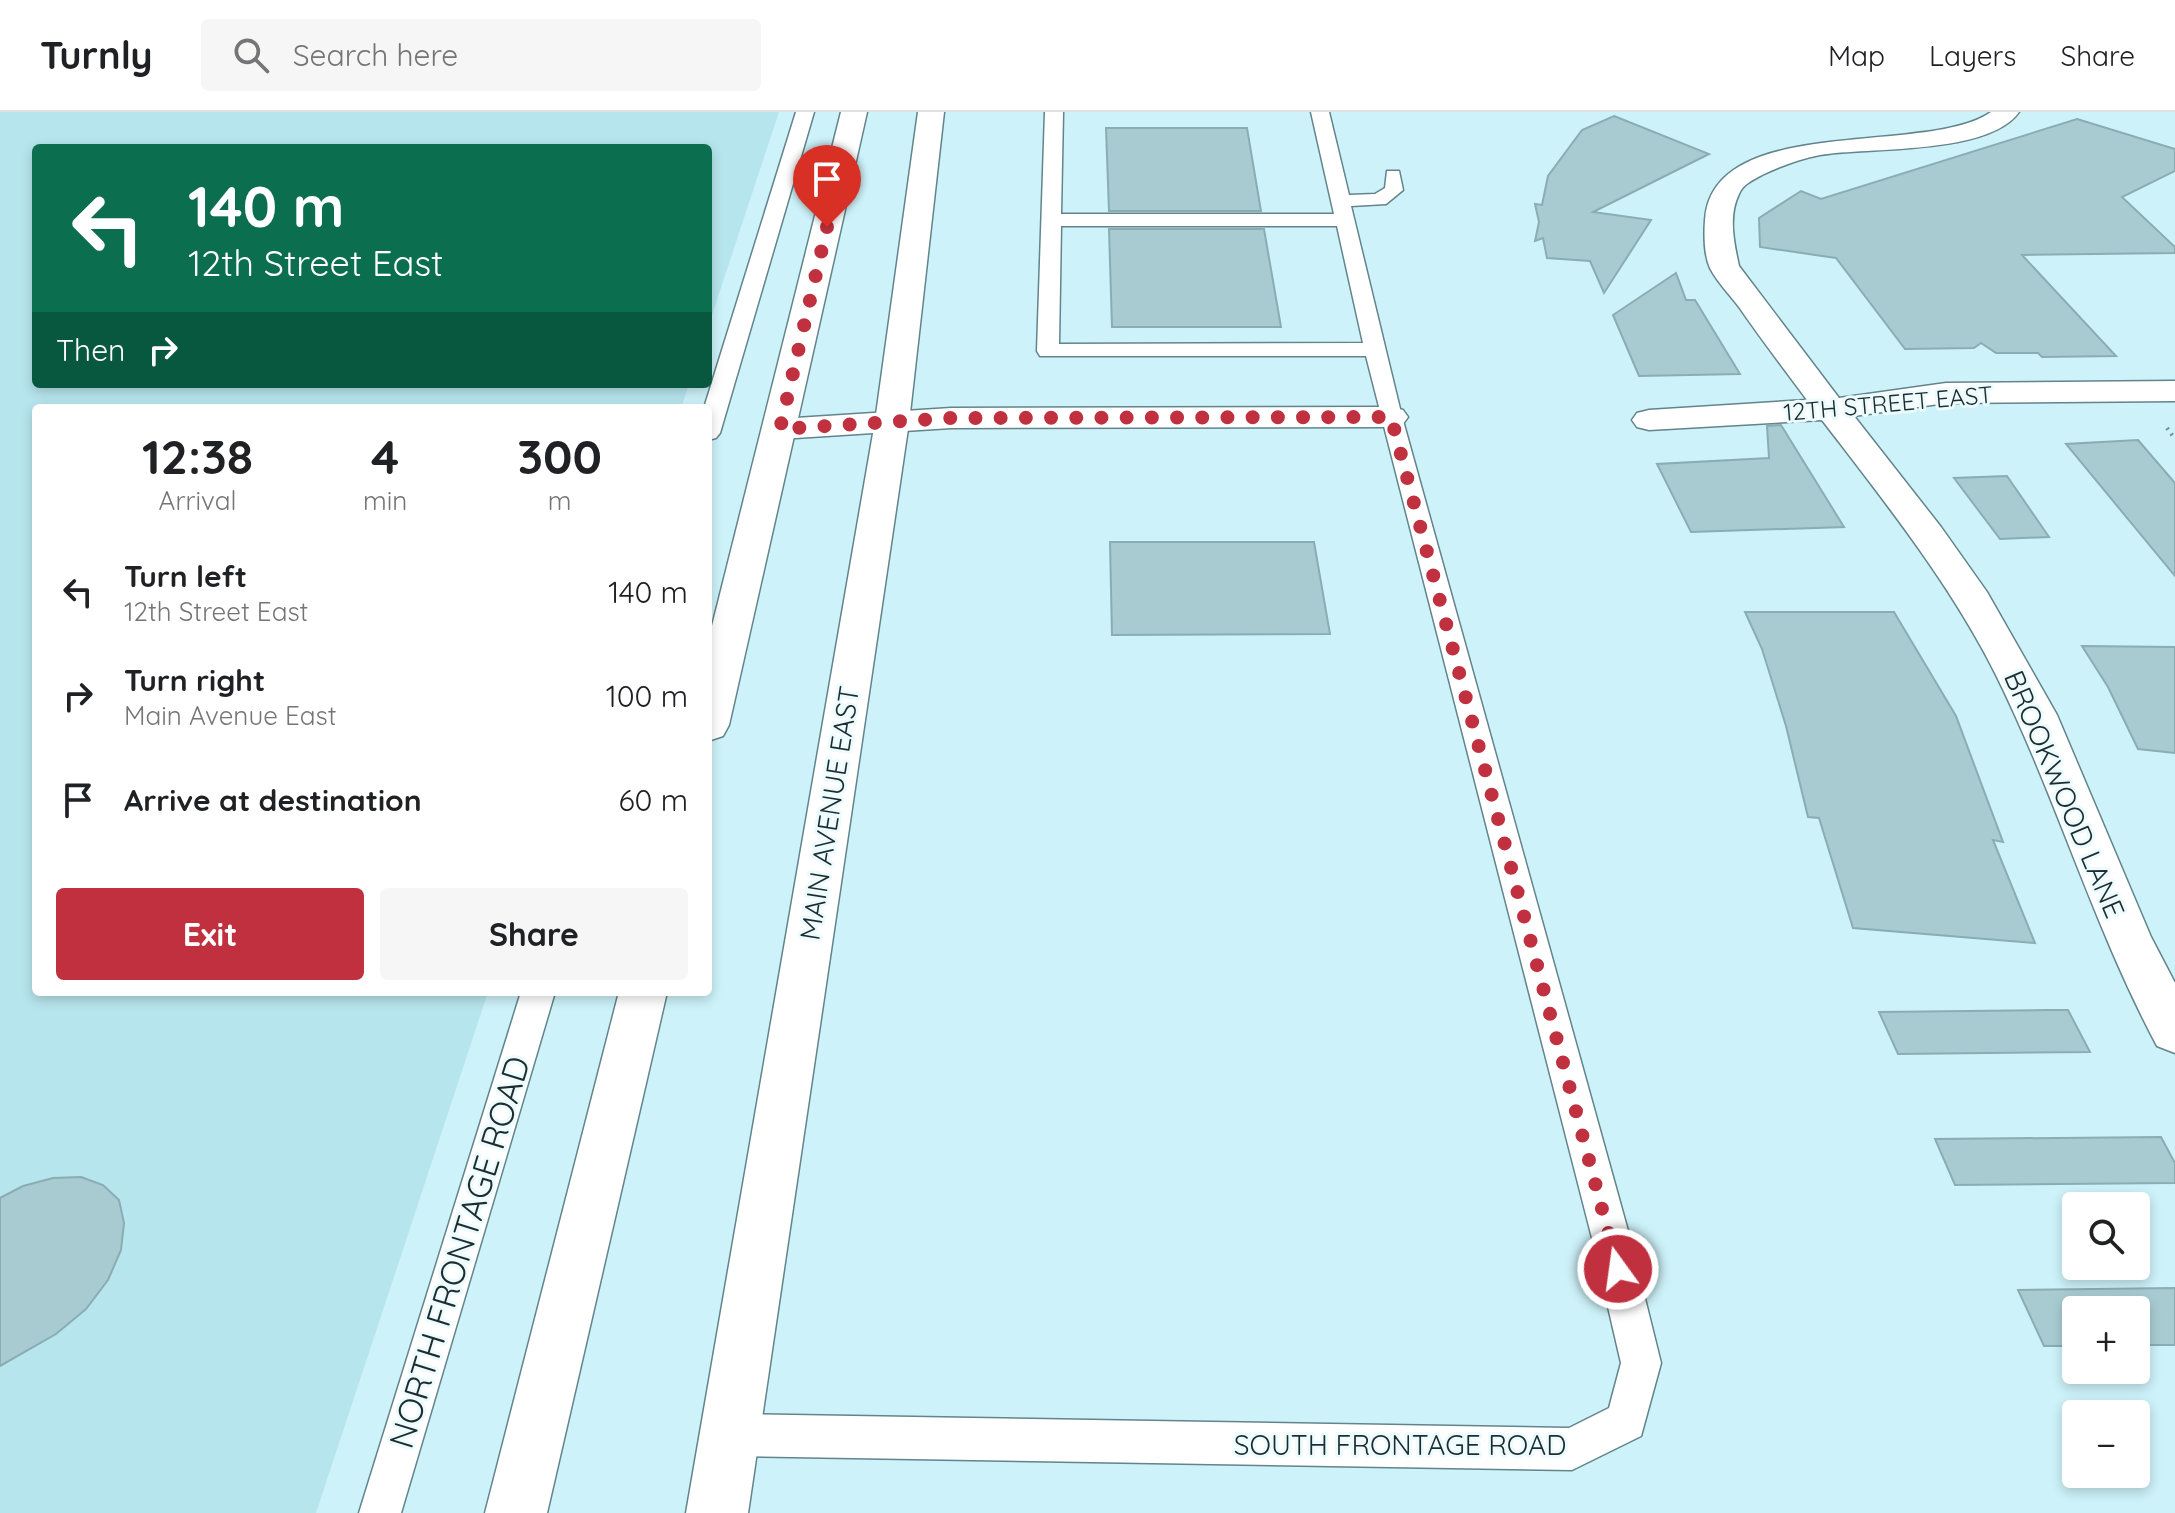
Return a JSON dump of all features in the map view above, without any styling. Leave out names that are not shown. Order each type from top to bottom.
[{"type":"main road","points":[[712,709],[854,112]]},
{"type":"main road","name":"MAIN AVENUE EAST","points":[[717,1513],[892,422],[931,112]]},
{"type":"main road","name":"BROOKWOOD LANE","points":[[2006,112],[2000,119],[1980,129],[1934,138],[1792,152],[1764,162],[1731,183],[1723,200],[1718,238],[1724,267],[1903,499],[1965,589],[2014,670],[2056,759],[2114,910],[2155,998],[2175,1030]]},
{"type":"main road","name":"12TH STREET EAST","points":[[1649,420],[1832,409],[1946,393],[2175,391]]},
{"type":"main road","points":[[780,429],[951,418],[1391,417]]},
{"type":"main road","points":[[516,1513],[642,996]]},
{"type":"lane","points":[[712,420],[805,112]]},
{"type":"lane","points":[[1054,112],[1048,351],[1374,349]]},
{"type":"lane","name":"SOUTH FRONTAGE ROAD","points":[[729,1435],[1572,1449],[1626,1421],[1641,1363],[1603,1208],[1391,417],[1320,112]]},
{"type":"lane","points":[[1051,220],[1342,211],[1379,200],[1394,190],[1393,175]]},
{"type":"lane","name":"NORTH FRONTAGE ROAD","points":[[380,1513],[537,996]]},
{"type":"shaded area","points":[[0,112],[779,112],[712,315],[712,144],[32,144],[32,388],[688,388],[682,404],[32,404],[32,996],[487,996],[316,1513],[0,1513]]},
{"type":"building","points":[[1614,116],[1709,154],[1593,212],[1651,220],[1604,293],[1590,261],[1547,258],[1543,238],[1535,241],[1539,222],[1535,204],[1542,205],[1548,176],[1582,130]]},
{"type":"building","points":[[2077,119],[2175,149],[2175,171],[2122,197],[2175,247],[2175,253],[2022,255],[2116,356],[2042,357],[2038,353],[1996,353],[1981,343],[1974,348],[1905,349],[1836,258],[1760,247],[1759,218],[1801,191],[1821,199]]},
{"type":"building","points":[[1106,128],[1247,128],[1261,211],[1109,211]]},
{"type":"building","points":[[1109,229],[1264,229],[1281,327],[1112,327]]},
{"type":"building","points":[[1676,273],[1686,300],[1695,300],[1740,374],[1639,376],[1613,315]]},
{"type":"building","points":[[1781,425],[1844,527],[1691,532],[1657,464],[1769,458],[1767,426]]},
{"type":"building","points":[[2138,440],[2175,483],[2175,576],[2066,444]]},
{"type":"building","points":[[2007,476],[2049,537],[2000,539],[1954,478]]},
{"type":"building","points":[[1110,542],[1314,542],[1330,634],[1112,635]]},
{"type":"building","points":[[1745,612],[1894,612],[1956,716],[2003,842],[1993,840],[2035,943],[1853,928],[1819,818],[1808,817],[1786,726],[1762,649]]},
{"type":"building","points":[[2082,646],[2175,647],[2175,753],[2138,749],[2108,687]]},
{"type":"building","points":[[2068,1010],[2090,1052],[1898,1054],[1879,1012]]},
{"type":"building","points":[[2161,1137],[2175,1163],[2175,1183],[1955,1185],[1935,1139]]},
{"type":"building","points":[[81,1177],[103,1185],[119,1200],[124,1223],[121,1250],[108,1280],[86,1309],[56,1334],[0,1366],[0,1198],[23,1186],[53,1178]]},
{"type":"building","points":[[2175,1288],[2175,1345],[2150,1345],[2150,1296],[2062,1296],[2062,1346],[2044,1346],[2018,1290]]},
{"type":"route","points":[[827,227],[780,429],[951,418],[1391,417],[1618,1269]]}]
